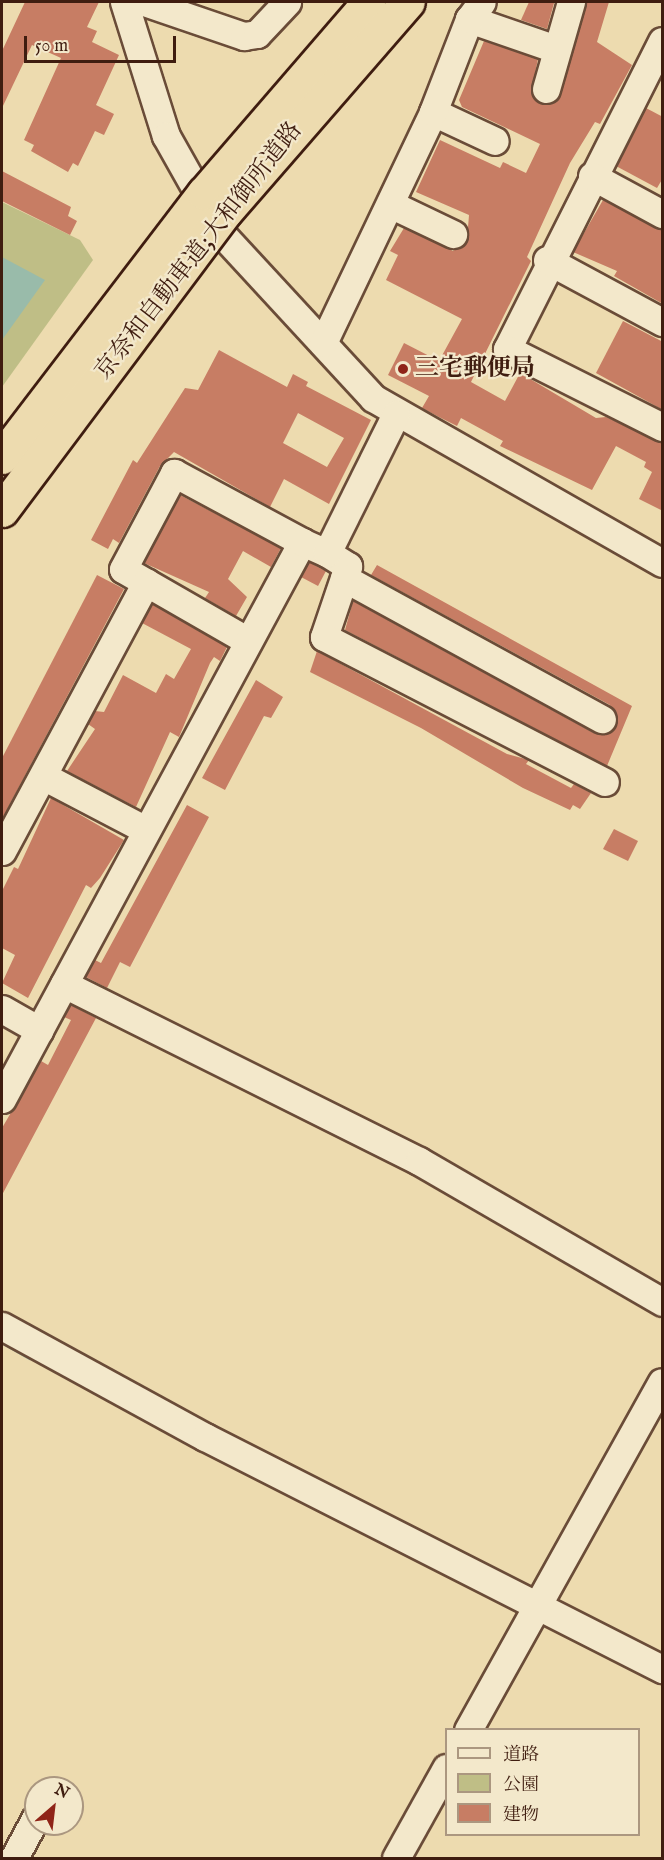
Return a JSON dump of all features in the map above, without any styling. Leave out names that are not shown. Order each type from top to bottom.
[{"type":"highway","name":"京奈和自動車道;大和御所道路","points":[[2,457],[204,193],[369,2]]},
{"type":"highway","name":"京奈和自動車道;大和御所道路","points":[[2,510],[226,211],[408,2]]},
{"type":"street","points":[[124,2],[149,94],[208,212],[323,343],[396,414],[663,562]]},
{"type":"street","points":[[144,2],[252,36],[287,2]]},
{"type":"street","points":[[546,89],[571,2]]},
{"type":"street","points":[[323,343],[433,111],[475,10],[556,49]]},
{"type":"street","points":[[663,41],[652,85],[592,176],[548,260],[507,349],[663,427]]},
{"type":"street","points":[[433,111],[495,141]]},
{"type":"street","points":[[592,176],[663,214]]},
{"type":"street","points":[[390,204],[453,234]]},
{"type":"street","points":[[548,260],[663,322]]},
{"type":"street","points":[[327,554],[396,414]]},
{"type":"street","points":[[248,640],[123,569],[174,472],[348,566],[324,637],[605,782]]},
{"type":"street","points":[[2,1098],[302,542]]},
{"type":"street","points":[[344,578],[602,719]]},
{"type":"street","points":[[2,851],[146,582]]},
{"type":"street","points":[[43,776],[146,830]]},
{"type":"street","points":[[64,984],[419,1161],[663,1302]]},
{"type":"street","points":[[2,1009],[39,1030]]},
{"type":"street","points":[[2,1326],[205,1437],[663,1669]]},
{"type":"street","points":[[469,1728],[663,1382]]},
{"type":"street","points":[[396,1858],[445,1772]]},
{"type":"street","points":[[14,1858],[25,1836]]},
{"type":"green space","points":[[2,202],[80,240],[93,260],[2,387]]},
{"type":"shaded area","points":[[2,257],[45,280],[2,340]]},
{"type":"building","points":[[25,2],[99,2],[87,27],[97,31],[92,42],[119,55],[96,105],[114,114],[104,135],[95,131],[78,166],[73,163],[68,172],[31,151],[34,145],[24,140],[61,58],[32,45],[2,108],[2,51]]},
{"type":"building","points":[[529,2],[554,3],[547,29],[521,20]]},
{"type":"building","points":[[586,2],[609,2],[597,42],[632,65],[600,124],[595,122],[570,163],[527,257],[531,261],[471,382],[505,401],[520,373],[596,418],[606,417],[663,443],[663,511],[639,499],[652,472],[644,467],[646,462],[616,446],[592,490],[500,446],[503,441],[461,418],[457,426],[422,408],[429,396],[388,375],[404,343],[439,361],[462,319],[386,280],[398,255],[390,251],[404,228],[453,251],[467,240],[469,215],[416,192],[440,140],[500,168],[503,162],[526,173],[540,144],[462,107],[459,100],[484,41],[538,59],[531,93],[541,104],[550,104],[561,93]]},
{"type":"building","points":[[646,108],[663,117],[663,178],[657,188],[616,166]]},
{"type":"building","points":[[2,171],[71,207],[68,216],[77,221],[70,235],[2,201]]},
{"type":"building","points":[[603,200],[663,230],[663,304],[614,276],[617,271],[573,252]]},
{"type":"building","points":[[623,321],[663,342],[663,410],[596,373]]},
{"type":"building","points":[[219,350],[287,387],[293,374],[308,382],[306,386],[371,420],[329,504],[284,479],[270,507],[174,452],[160,466],[119,543],[113,539],[108,549],[91,540],[133,460],[137,463],[185,388],[198,390]],"holes":[[[298,413],[344,438],[327,467],[283,443]]]},
{"type":"building","points":[[180,495],[281,548],[271,567],[243,551],[228,579],[247,597],[236,616],[205,598],[209,592],[144,563]]},
{"type":"building","points":[[309,562],[326,571],[318,586],[301,577]]},
{"type":"building","points":[[377,565],[632,706],[607,766],[345,630],[353,601],[594,733],[610,733],[616,726],[610,705],[371,575]]},
{"type":"building","points":[[97,575],[124,589],[2,819],[2,758]]},
{"type":"building","points":[[152,604],[227,647],[220,661],[214,657],[210,663],[179,737],[170,732],[136,807],[67,771],[95,729],[88,724],[95,711],[104,712],[123,675],[156,693],[166,674],[174,679],[191,649],[142,623]]},
{"type":"building","points":[[317,651],[507,754],[529,760],[526,764],[571,788],[574,784],[591,793],[580,809],[573,805],[570,810],[523,788],[421,728],[310,672]]},
{"type":"building","points":[[256,680],[283,697],[271,718],[264,716],[225,790],[202,778]]},
{"type":"building","points":[[51,798],[124,840],[100,878],[91,888],[86,885],[28,998],[2,983],[15,955],[2,948],[2,891],[14,867],[18,869]]},
{"type":"building","points":[[187,805],[209,817],[130,967],[120,962],[107,988],[86,977],[95,960],[101,963]]},
{"type":"building","points":[[614,829],[638,841],[628,861],[603,849]]},
{"type":"building","points":[[71,1005],[96,1018],[2,1195],[2,1128],[41,1061],[48,1065],[71,1020],[64,1017]]},
{"type":"waterway","points":[[2,1341],[30,1357]]},
{"type":"place","name":"三宅郵便局","points":[[403,369]]}]
